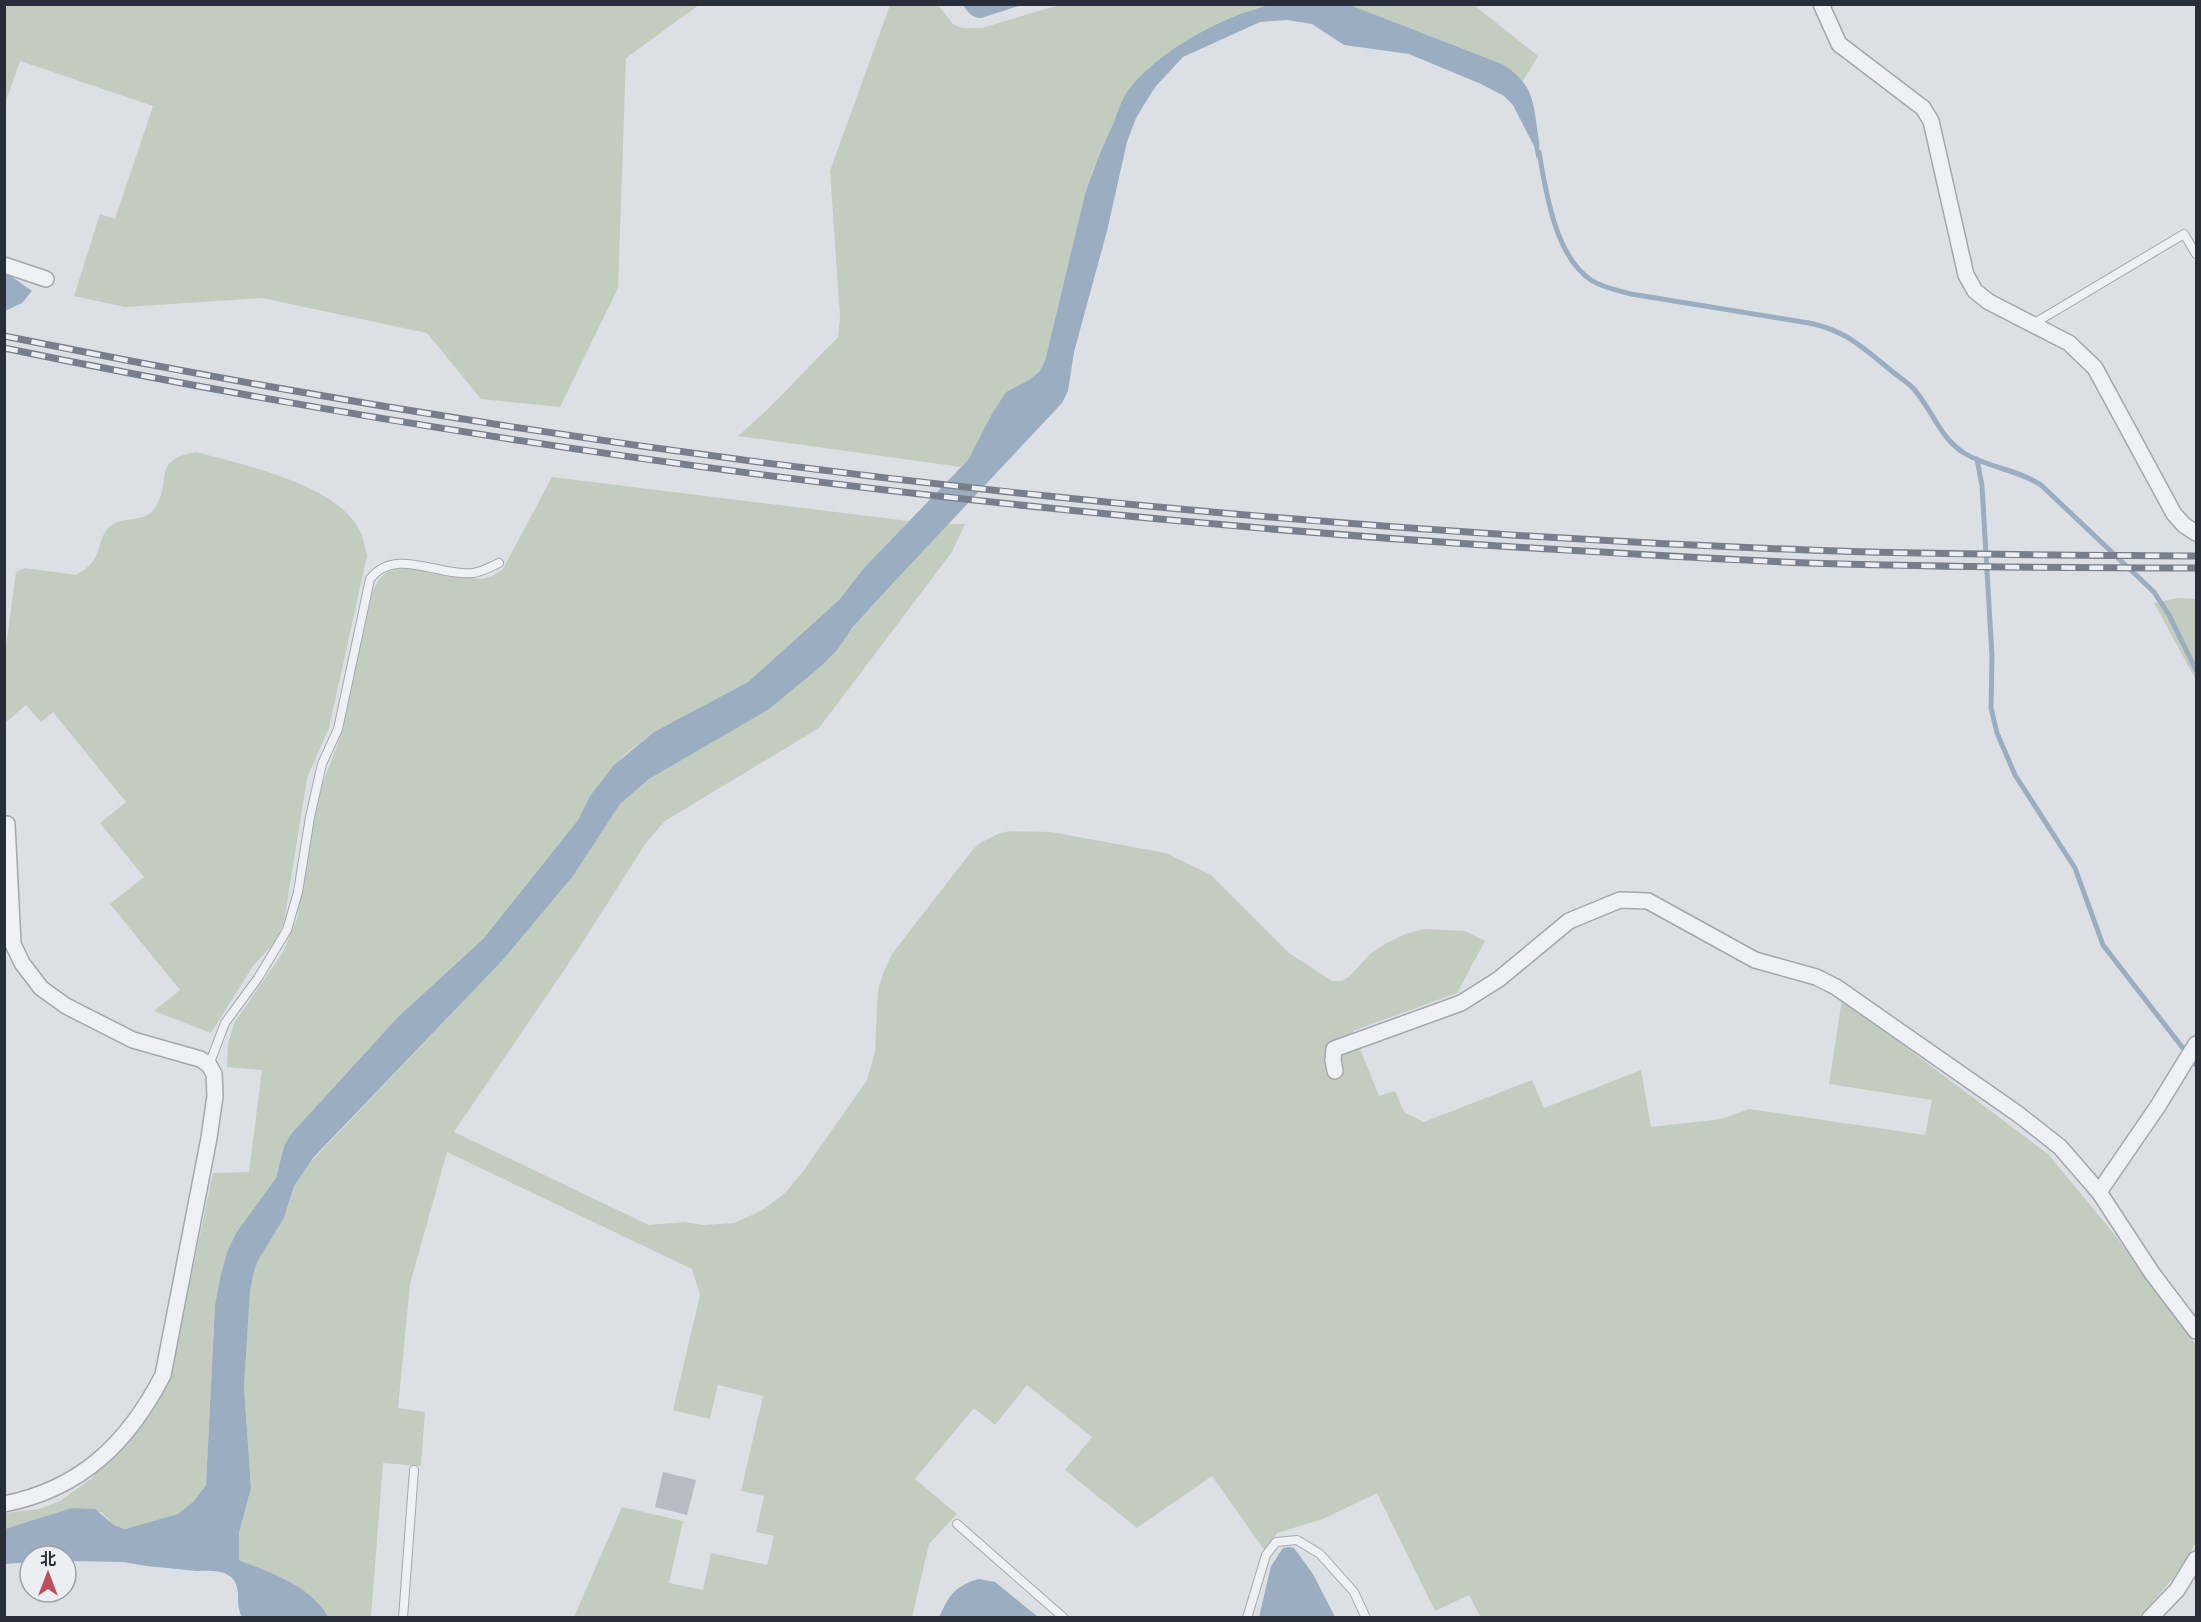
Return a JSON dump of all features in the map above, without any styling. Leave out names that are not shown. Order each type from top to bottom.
[{"type":"street","points":[[1821,4],[1839,44],[1923,108],[1931,121],[1966,275],[1975,291],[1989,302],[2069,343],[2095,368],[2174,514],[2196,533]]},
{"type":"street","points":[[4,265],[46,279]]},
{"type":"street","points":[[4,1504],[48,1492],[85,1472],[109,1453],[147,1403],[162,1375],[209,1137],[215,1085],[214,1074],[209,1065],[200,1059],[133,1040],[66,1006],[41,988],[22,963],[13,944],[7,824]]},
{"type":"street","points":[[1335,1071],[1334,1048],[1461,1004],[1499,979],[1569,921],[1620,900],[1643,899],[1755,960],[1816,978],[1836,987],[2018,1114],[2060,1147],[2099,1192],[2152,1273],[2196,1331]]},
{"type":"street","points":[[2099,1192],[2158,1106],[2196,1044]]},
{"type":"street","points":[[2150,1617],[2177,1590],[2196,1559]]},
{"type":"lane","points":[[2031,325],[2184,234],[2196,254]]},
{"type":"lane","points":[[209,1065],[225,1023],[258,978],[287,930],[298,892],[310,818],[322,764],[338,729],[370,579],[376,570],[388,565],[420,565],[468,573],[484,570],[499,563]]},
{"type":"lane","points":[[403,1617],[414,1470]]},
{"type":"lane","points":[[957,1524],[1064,1617]]},
{"type":"lane","points":[[1247,1617],[1266,1555],[1272,1545],[1276,1542],[1298,1540],[1320,1554],[1347,1583],[1366,1617]]},
{"type":"green space","points":[[5,4],[699,5],[626,58],[618,288],[560,407],[481,399],[427,333],[262,298],[125,307],[74,296],[100,214],[115,219],[153,106],[20,61],[5,104]]},
{"type":"green space","points":[[890,5],[938,5],[953,24],[962,28],[982,28],[1059,5],[1269,5],[1220,23],[1164,56],[1093,169],[1045,361],[1039,372],[1029,380],[1006,392],[968,460],[961,467],[738,436],[769,408],[838,337],[840,317],[830,171]]},
{"type":"green space","points":[[1350,5],[1474,5],[1538,56],[1523,81],[1502,64]]},
{"type":"green space","points":[[196,452],[286,478],[330,499],[347,513],[359,529],[367,556],[329,728],[307,778],[284,923],[275,942],[253,966],[211,1033],[154,1011],[180,990],[110,904],[144,877],[100,823],[126,802],[53,712],[41,722],[26,705],[4,724],[5,653],[16,572],[25,568],[76,575],[82,571],[94,559],[102,537],[109,527],[120,521],[149,514],[154,509],[160,499],[167,467],[172,461]]},
{"type":"green space","points":[[552,477],[909,521],[863,569],[839,600],[748,682],[654,732],[623,756],[590,796],[578,820],[483,939],[398,1017],[291,1134],[284,1146],[276,1178],[236,1233],[227,1252],[220,1278],[215,1305],[206,1485],[194,1501],[178,1514],[125,1529],[114,1525],[101,1512],[5,1529],[5,1513],[39,1509],[60,1501],[92,1478],[134,1429],[162,1390],[176,1350],[213,1173],[249,1172],[262,1070],[227,1067],[228,1044],[234,1023],[282,954],[297,919],[318,796],[340,738],[373,590],[386,573],[407,568],[481,579],[492,576],[503,569]]},
{"type":"green space","points":[[948,524],[965,524],[952,552],[819,728],[665,821],[646,843],[575,954],[454,1132],[649,1225],[684,1222],[704,1225],[734,1223],[761,1211],[785,1193],[804,1170],[867,1080],[875,1052],[878,990],[892,954],[974,848],[1000,833],[1010,831],[1051,832],[1166,853],[1211,875],[1289,953],[1332,981],[1342,981],[1350,976],[1370,954],[1387,943],[1405,934],[1424,929],[1465,931],[1485,941],[1457,993],[1353,1031],[1379,1096],[1395,1091],[1404,1112],[1424,1122],[1532,1080],[1544,1108],[1641,1070],[1651,1127],[1722,1119],[1749,1109],[1925,1135],[1932,1100],[1829,1084],[1842,999],[2048,1154],[2115,1235],[2196,1345],[2196,1543],[2174,1577],[2140,1617],[1481,1618],[1469,1595],[1435,1611],[1377,1493],[1323,1519],[1277,1533],[1265,1551],[1212,1476],[1137,1528],[1065,1470],[1092,1437],[1027,1385],[995,1425],[974,1408],[915,1479],[957,1514],[929,1544],[912,1617],[574,1617],[622,1507],[683,1521],[669,1583],[703,1590],[711,1553],[767,1565],[774,1536],[756,1532],[764,1496],[741,1491],[763,1396],[718,1385],[710,1419],[673,1410],[700,1295],[692,1269],[447,1152],[410,1284],[398,1408],[425,1412],[421,1466],[383,1463],[371,1617],[328,1617],[321,1606],[301,1588],[239,1560],[239,1533],[251,1488],[244,1387],[250,1291],[259,1259],[284,1218],[294,1186],[304,1169],[501,962],[573,876],[620,804],[649,779],[838,649],[876,600]]},
{"type":"green space","points":[[2177,598],[2196,599],[2196,680],[2154,603]]},
{"type":"water","points":[[963,5],[1022,5],[978,18]]},
{"type":"water","points":[[1269,5],[1350,5],[1502,64],[1519,77],[1532,98],[1539,144],[1537,160],[1534,146],[1513,105],[1504,96],[1409,54],[1344,45],[1312,24],[1287,20],[1260,22],[1183,57],[1150,95],[1136,118],[1127,142],[1107,231],[1074,352],[1068,391],[1062,403],[879,598],[853,627],[838,649],[820,667],[769,709],[649,779],[620,804],[573,876],[501,962],[313,1158],[294,1186],[284,1218],[259,1259],[250,1291],[244,1387],[251,1488],[239,1533],[239,1560],[301,1588],[321,1606],[328,1617],[242,1617],[237,1586],[230,1576],[224,1573],[123,1562],[78,1561],[78,1544],[18,1544],[18,1563],[5,1564],[5,1529],[72,1508],[95,1509],[114,1525],[125,1529],[178,1514],[194,1501],[206,1485],[215,1305],[220,1278],[227,1252],[236,1233],[276,1178],[284,1146],[291,1134],[398,1017],[483,939],[578,820],[590,796],[614,765],[654,732],[748,682],[839,600],[863,569],[968,460],[1006,392],[1029,380],[1039,372],[1045,361],[1085,194],[1127,92],[1139,77],[1172,50],[1211,27]]},
{"type":"water","points":[[5,272],[32,291],[22,303],[5,311]]},
{"type":"water","points":[[1283,1548],[1294,1548],[1313,1574],[1335,1617],[1259,1617],[1271,1566]]},
{"type":"water","points":[[979,1579],[995,1582],[1038,1617],[939,1617],[953,1593],[964,1585]]},
{"type":"building","points":[[663,1472],[696,1480],[687,1515],[655,1507]]},
{"type":"waterway","points":[[1539,152],[1549,204],[1561,240],[1579,269],[1591,280],[1605,287],[1631,294],[1809,323],[1832,330],[1852,340],[1913,388],[1955,446],[1973,458],[2022,475],[2041,485],[2154,592],[2169,615],[2196,670]]},
{"type":"waterway","points":[[1977,459],[1982,486],[1992,656],[1991,708],[1997,733],[2015,775],[2075,868],[2103,945],[2196,1065]]},
{"type":"railway","points":[[4,336],[227,379],[451,417],[676,451],[902,480],[1128,504],[1354,524],[1581,539],[1857,552],[2196,556]]},
{"type":"railway","points":[[4,348],[189,384],[561,447],[935,496],[1123,515],[1498,546],[1731,560],[1905,565],[2196,568]]}]
